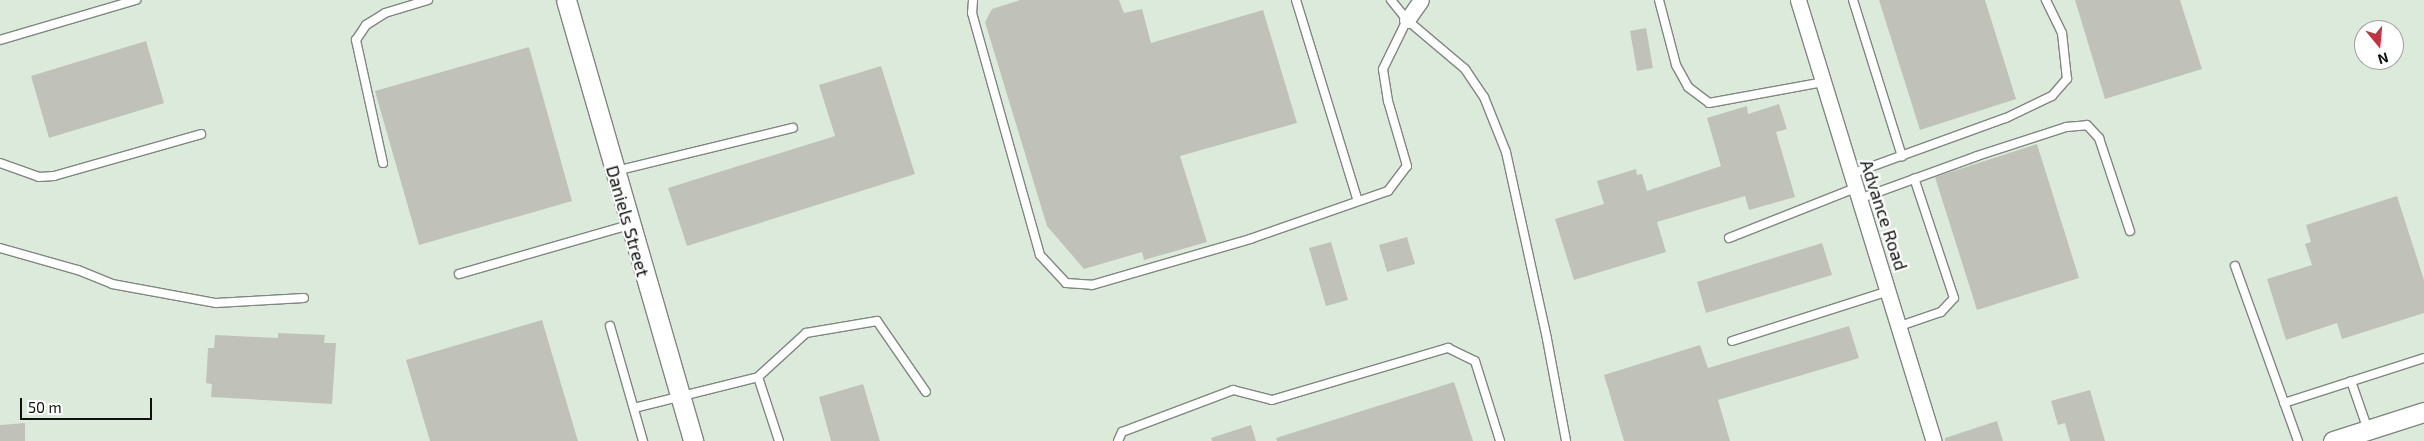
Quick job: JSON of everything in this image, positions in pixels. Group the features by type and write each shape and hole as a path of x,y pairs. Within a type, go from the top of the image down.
{"street":[{"name":"Daniels Street","path":"566,0 629,225 693,441"},
{"path":"1407,20 1421,0"},
{"name":"Advance Road","path":"1798,0 1934,441"},
{"path":"2333,441 2424,412"}],"lane":[{"path":"0,40 136,0"},
{"path":"383,163 356,40 366,25 385,13 428,0"},
{"path":"973,0 972,13 1040,255 1066,283 1092,285 1250,239 1388,191 1407,166 1388,101 1384,69 1407,20"},
{"path":"1296,0 1358,201"},
{"path":"1391,0 1407,20 1465,69 1484,96 1506,152 1547,339 1566,441"},
{"path":"1659,0 1676,65 1688,87 1709,103 1823,82"},
{"path":"1853,0 1902,156"},
{"path":"1729,238 1855,187 1902,156 2006,118 2052,96 2068,80 2062,33 2046,0"},
{"path":"1855,187 1914,178 2066,127 2087,125 2098,138 2130,232"},
{"path":"614,171 793,128"},
{"path":"0,163 39,178 54,176 201,134"},
{"path":"1900,326 1942,312 1954,298 1914,178"},
{"path":"459,274 629,225"},
{"path":"0,248 78,270 112,284 216,303 304,298"},
{"path":"2235,266 2298,441"},
{"path":"1732,341 1889,291"},
{"path":"634,408 758,377 806,333 877,321 926,392"},
{"path":"610,326 643,441"},
{"path":"1118,441 1122,432 1232,390 1272,400 1448,348 1474,361 1500,441"},
{"path":"2284,403 2424,358"},
{"path":"758,377 779,441"},
{"path":"2351,381 2368,430"}],"shaded area":[{"path":"0,0 2424,0 2424,441 0,441"}],"building":[{"path":"1020,0 1119,0 1124,13 1142,9 1151,43 1263,10 1297,123 1180,156 1207,242 1144,260 1142,252 1084,269 1047,226 985,22 992,9"},
{"path":"1879,0 1985,0 2016,99 1920,130"},
{"path":"2075,0 2180,0 2202,69 2105,99"},
{"path":"1646,28 1653,68 1637,71 1630,31"},
{"path":"146,41 164,103 49,138 31,76"},
{"path":"529,47 572,201 419,245 375,91"},
{"path":"881,66 915,174 687,246 668,188 835,136 819,85"},
{"path":"1779,104 1787,129 1776,132 1795,197 1749,210 1745,196 1657,222 1666,252 1574,280 1555,219 1604,204 1597,181 1636,169 1637,175 1642,174 1647,191 1721,166 1707,118 1747,106 1748,114"},
{"path":"2037,144 2079,278 1977,310 1935,177"},
{"path":"2397,196 2424,280 2424,313 2342,339 2337,323 2286,340 2267,279 2312,265 2305,244 2311,242 2306,225"},
{"path":"1407,237 1415,264 1387,272 1379,245"},
{"path":"1331,242 1348,300 1326,306 1309,248"},
{"path":"1822,243 1832,275 1706,313 1697,282"},
{"path":"542,320 578,441 430,441 406,360"},
{"path":"1849,326 1859,358 1718,400 1730,441 1624,441 1604,375 1700,345 1708,368"},
{"path":"278,333 325,335 324,343 336,343 332,404 211,397 212,384 206,383 208,348 214,348 215,335 278,338"},
{"path":"1454,382 1473,441 1277,441 1276,438"},
{"path":"863,384 880,441 831,441 819,397"},
{"path":"2090,390 2105,441 2070,441 2065,423 2058,425 2051,401"},
{"path":"1997,421 2003,441 1945,441 1945,438"},
{"path":"25,423 25,441 0,441 0,425"},
{"path":"1251,425 1256,441 1212,441 1211,438"}]}
